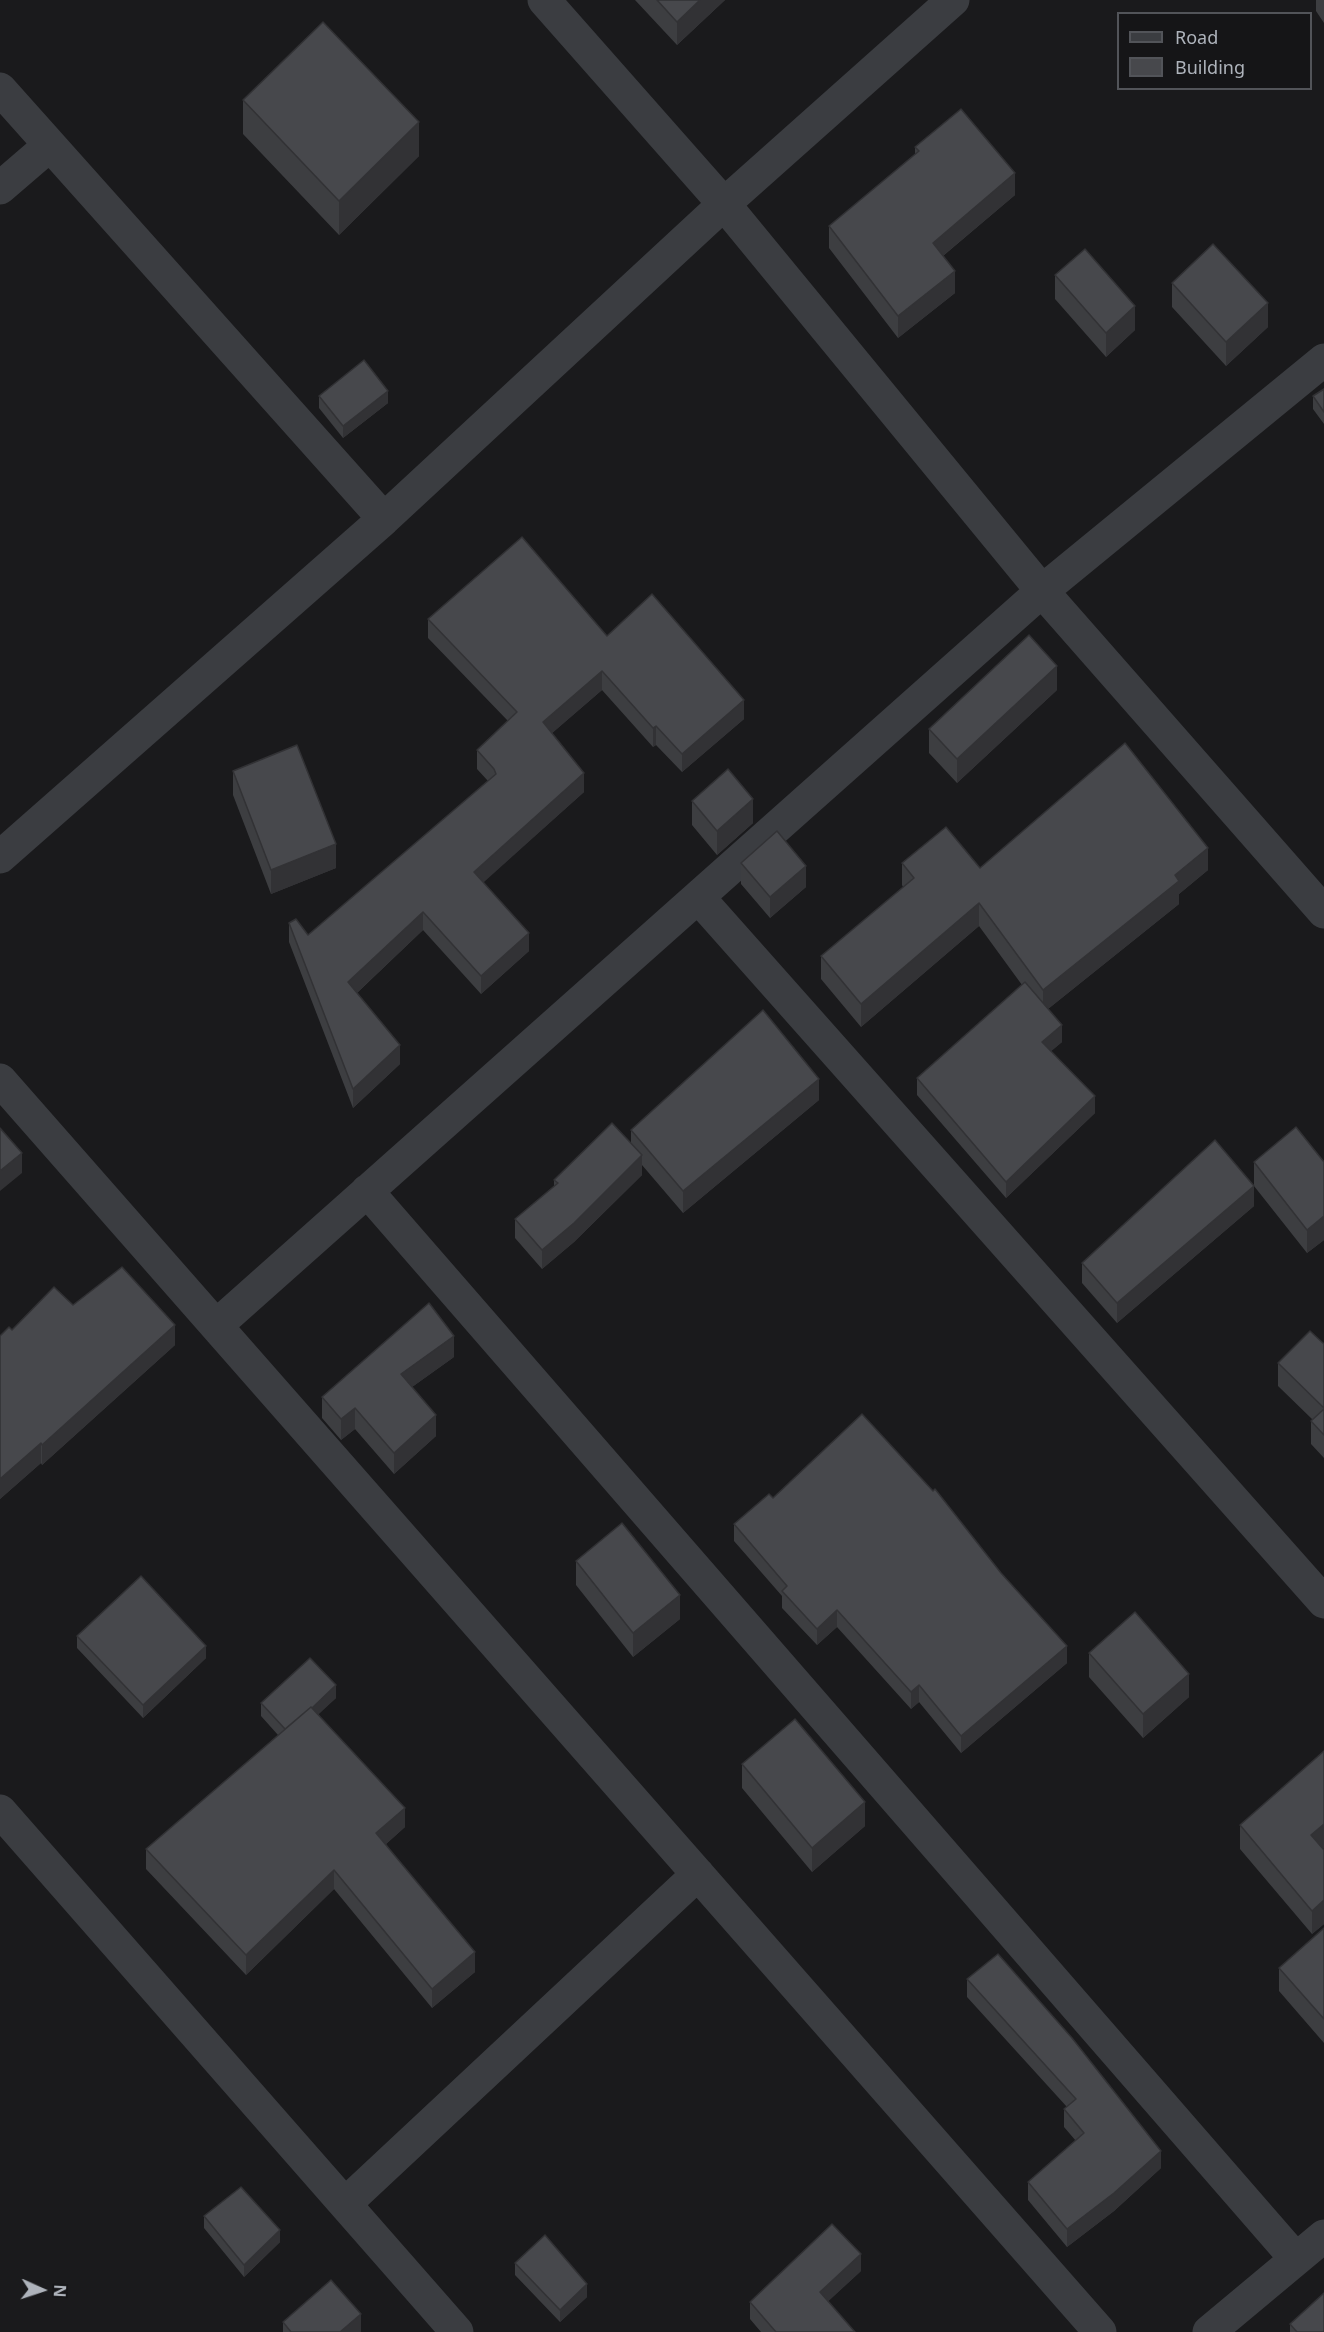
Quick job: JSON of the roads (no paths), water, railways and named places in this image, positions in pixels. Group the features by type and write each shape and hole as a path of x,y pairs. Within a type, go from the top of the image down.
{"street":[{"path":"544,0 724,204 1042,591 1323,909"},
{"path":"0,857 384,519 724,204 953,0"},
{"path":"0,89 384,519"},
{"path":"0,188 50,144"},
{"path":"217,1325 1042,591 1324,360"},
{"path":"698,897 1324,1602"},
{"path":"0,1080 1100,2332"},
{"path":"367,1191 1296,2259"},
{"path":"0,1811 457,2332"},
{"path":"345,2205 698,1874"},
{"path":"1209,2332 1324,2236"}]}
